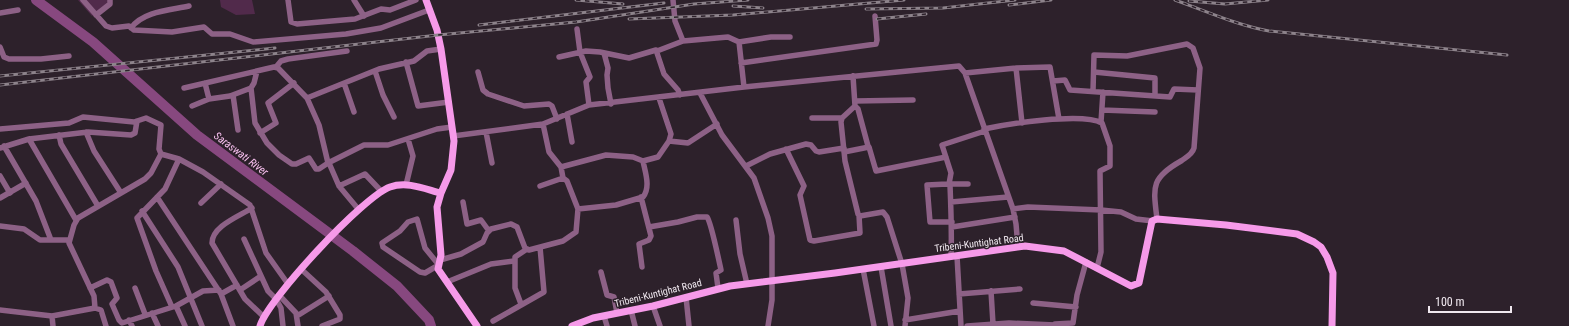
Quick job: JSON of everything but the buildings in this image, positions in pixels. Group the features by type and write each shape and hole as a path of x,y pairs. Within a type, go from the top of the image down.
{"main road":[{"path":"426,0 442,50 453,136 451,170 441,193 437,207 441,255 438,264 447,282 477,326"},
{"path":"260,326 277,297 301,269 359,210 382,192 389,188 406,185 441,193"},
{"path":"1155,220 1226,225 1297,234 1314,242 1327,257 1333,273 1332,326"},
{"name":"Tribeni-Kuntighat Road","path":"572,326 604,316 653,306 718,288 881,267 1025,246 1064,251 1131,286 1136,286 1139,283 1155,220"}],"street":[{"path":"83,0 110,28 131,28 134,30 172,32 204,27 212,34 230,34 253,42 364,31 390,25 430,10"},
{"path":"96,15 110,4 110,0"},
{"path":"288,0 291,22 297,24 337,21 364,16 381,9 390,10 401,3 416,0"},
{"path":"354,0 364,16"},
{"path":"673,0 675,20 682,41"},
{"path":"131,28 135,22 145,16 189,6"},
{"path":"0,13 18,10"},
{"path":"741,63 876,44 875,16"},
{"path":"577,29 580,52 590,77 586,82 590,106"},
{"path":"559,57 580,52 604,53 629,58 651,50 657,51 682,41 728,37 739,42 771,37 790,36"},
{"path":"739,42 744,87"},
{"path":"1013,209 1028,207 1101,210 1121,212 1136,219 1155,220 1155,190 1157,180 1162,173 1188,157 1193,151 1199,63 1193,48 1187,44 1127,56 1094,55 1093,91"},
{"path":"0,47 3,56 9,59 41,59 69,56"},
{"path":"307,98 375,71 416,60 427,51 442,50"},
{"path":"184,88 276,67 281,61 288,59 347,51"},
{"path":"657,51 664,74 677,88 680,95"},
{"path":"604,53 608,68 608,88 611,104"},
{"path":"406,62 418,106 448,102"},
{"path":"453,136 543,124 590,106 744,87 957,66 962,67 965,72 984,130 1013,209 1018,247"},
{"path":"276,67 294,83 307,98 319,125 329,163 339,186 359,210"},
{"path":"965,72 1050,67 1059,119"},
{"path":"1016,68 1022,124"},
{"path":"257,71 251,88 254,116 260,133 273,150 292,164 296,164 310,158 316,168 319,169 364,145 384,146 437,129 452,127"},
{"path":"375,71 383,95 394,117"},
{"path":"478,72 484,90 488,94 524,106 549,104 552,106 557,119"},
{"path":"1094,72 1155,78 1155,96"},
{"path":"853,76 855,104 858,109 876,171 946,157"},
{"path":"1053,81 1066,80 1070,90 1129,95 1171,97 1174,89 1198,90"},
{"path":"205,83 209,99"},
{"path":"260,133 276,123 268,103 294,83"},
{"path":"344,83 354,112"},
{"path":"192,106 209,99 233,95 251,88"},
{"path":"1097,268 1101,252 1099,231 1101,210 1100,171 1110,166 1110,148 1101,122 1103,92"},
{"path":"700,93 722,134 754,178 770,229 772,254 772,300 768,326"},
{"path":"233,95 238,130"},
{"path":"561,167 611,155 633,157 643,161 658,158 669,141 670,130 659,98"},
{"path":"786,150 804,186 800,195 810,240 814,241 861,233 859,215 844,150 842,118 855,104 913,100"},
{"path":"1102,110 1156,112"},
{"path":"567,114 572,142"},
{"path":"0,129 69,123 83,117 137,121 146,118 161,125 159,149 162,154 179,159 221,184 252,208 256,227 266,253 278,273 288,284"},
{"path":"812,118 842,118"},
{"path":"961,326 949,184 951,173 942,144 984,130 1022,124 1059,119 1101,122"},
{"path":"51,240 43,215 26,183 2,147 29,139 86,132 131,135 135,133 137,121"},
{"path":"521,304 515,288 514,261 516,256 527,249 563,241 574,235 577,230 578,209 567,181 563,178 561,167 549,152 543,124"},
{"path":"669,141 688,143 717,124"},
{"path":"86,132 94,151 121,193"},
{"path":"486,132 492,163"},
{"path":"59,135 61,144 98,206"},
{"path":"406,185 413,156 408,138"},
{"path":"29,139 76,220"},
{"path":"746,166 762,157 806,144 811,145 816,151 819,152 868,146"},
{"path":"96,308 94,296 69,240 76,220 149,175 162,154"},
{"path":"179,159 170,181 157,197 142,211 137,220 156,271 185,326"},
{"path":"578,209 616,205 641,198 646,190 643,161"},
{"path":"339,186 365,174 382,192"},
{"path":"0,176 10,193"},
{"path":"540,186 563,178"},
{"path":"0,198 26,183"},
{"path":"201,204 221,184"},
{"path":"968,184 928,185 926,187 930,222 952,225 1015,217"},
{"path":"157,197 220,292 233,326"},
{"path":"951,202 1008,197"},
{"path":"641,198 651,238 640,243 638,246 642,267"},
{"path":"463,202 467,224 482,220 489,231"},
{"path":"252,208 220,228 212,238 213,246 238,287 250,305 264,317"},
{"path":"142,211 178,267 202,326"},
{"path":"859,215 884,213 902,264 908,298 905,323 960,311"},
{"path":"648,227 670,224 697,217 707,217 710,222 721,270 716,273 718,288"},
{"path":"438,264 426,248 417,219 408,222 400,231 382,243 383,247 420,272 424,273 438,264 483,242 489,231 511,224 515,225 527,249"},
{"path":"736,220 740,254 747,284"},
{"path":"0,226 24,229 38,239 69,240"},
{"path":"244,239 268,291 277,297 297,316 298,326"},
{"path":"493,321 544,292 540,247"},
{"path":"447,282 491,264 514,261"},
{"path":"967,326 993,324 1055,325 1074,323 1086,262"},
{"path":"881,267 891,326"},
{"path":"301,269 329,296 340,318 324,326"},
{"path":"863,269 874,326"},
{"path":"601,272 607,295 614,297 617,313"},
{"path":"90,288 110,280 117,298 112,305 119,320 122,322 131,323 145,314 174,306 203,291 220,292 238,287 261,276"},
{"path":"135,288 145,314"},
{"path":"959,294 1020,289"},
{"path":"991,291 993,324"},
{"path":"297,316 329,296"},
{"path":"277,297 282,312 283,326"},
{"path":"686,297 689,326"},
{"path":"1033,303 1076,307"},
{"path":"653,306 660,326"},
{"path":"0,310 52,316 96,308 101,310 106,326"},
{"path":"631,310 635,326"},
{"path":"152,313 158,326"},
{"path":"52,316 53,326"},
{"path":"604,316 607,326"}],"shaded area":[{"path":"78,0 109,0 110,2 92,16"},
{"path":"220,0 252,0 255,14 236,15 221,7"}],"waterway":[{"name":"Saraswati River","path":"36,0 93,42 197,135 353,251 397,286 429,320 431,326"}],"railway":[{"path":"576,0 623,4"},
{"path":"0,85 438,35 576,22 694,4 748,0"},
{"path":"629,19 733,15 904,0"},
{"path":"866,9 943,8 1015,0"},
{"path":"1009,5 1051,0"},
{"path":"1175,0 1233,21 1269,31 1507,55"},
{"path":"1189,1 1225,4 1268,0"},
{"path":"479,25 664,3"},
{"path":"733,6 763,8"},
{"path":"877,19 926,14"},
{"path":"0,76 275,48"}]}
